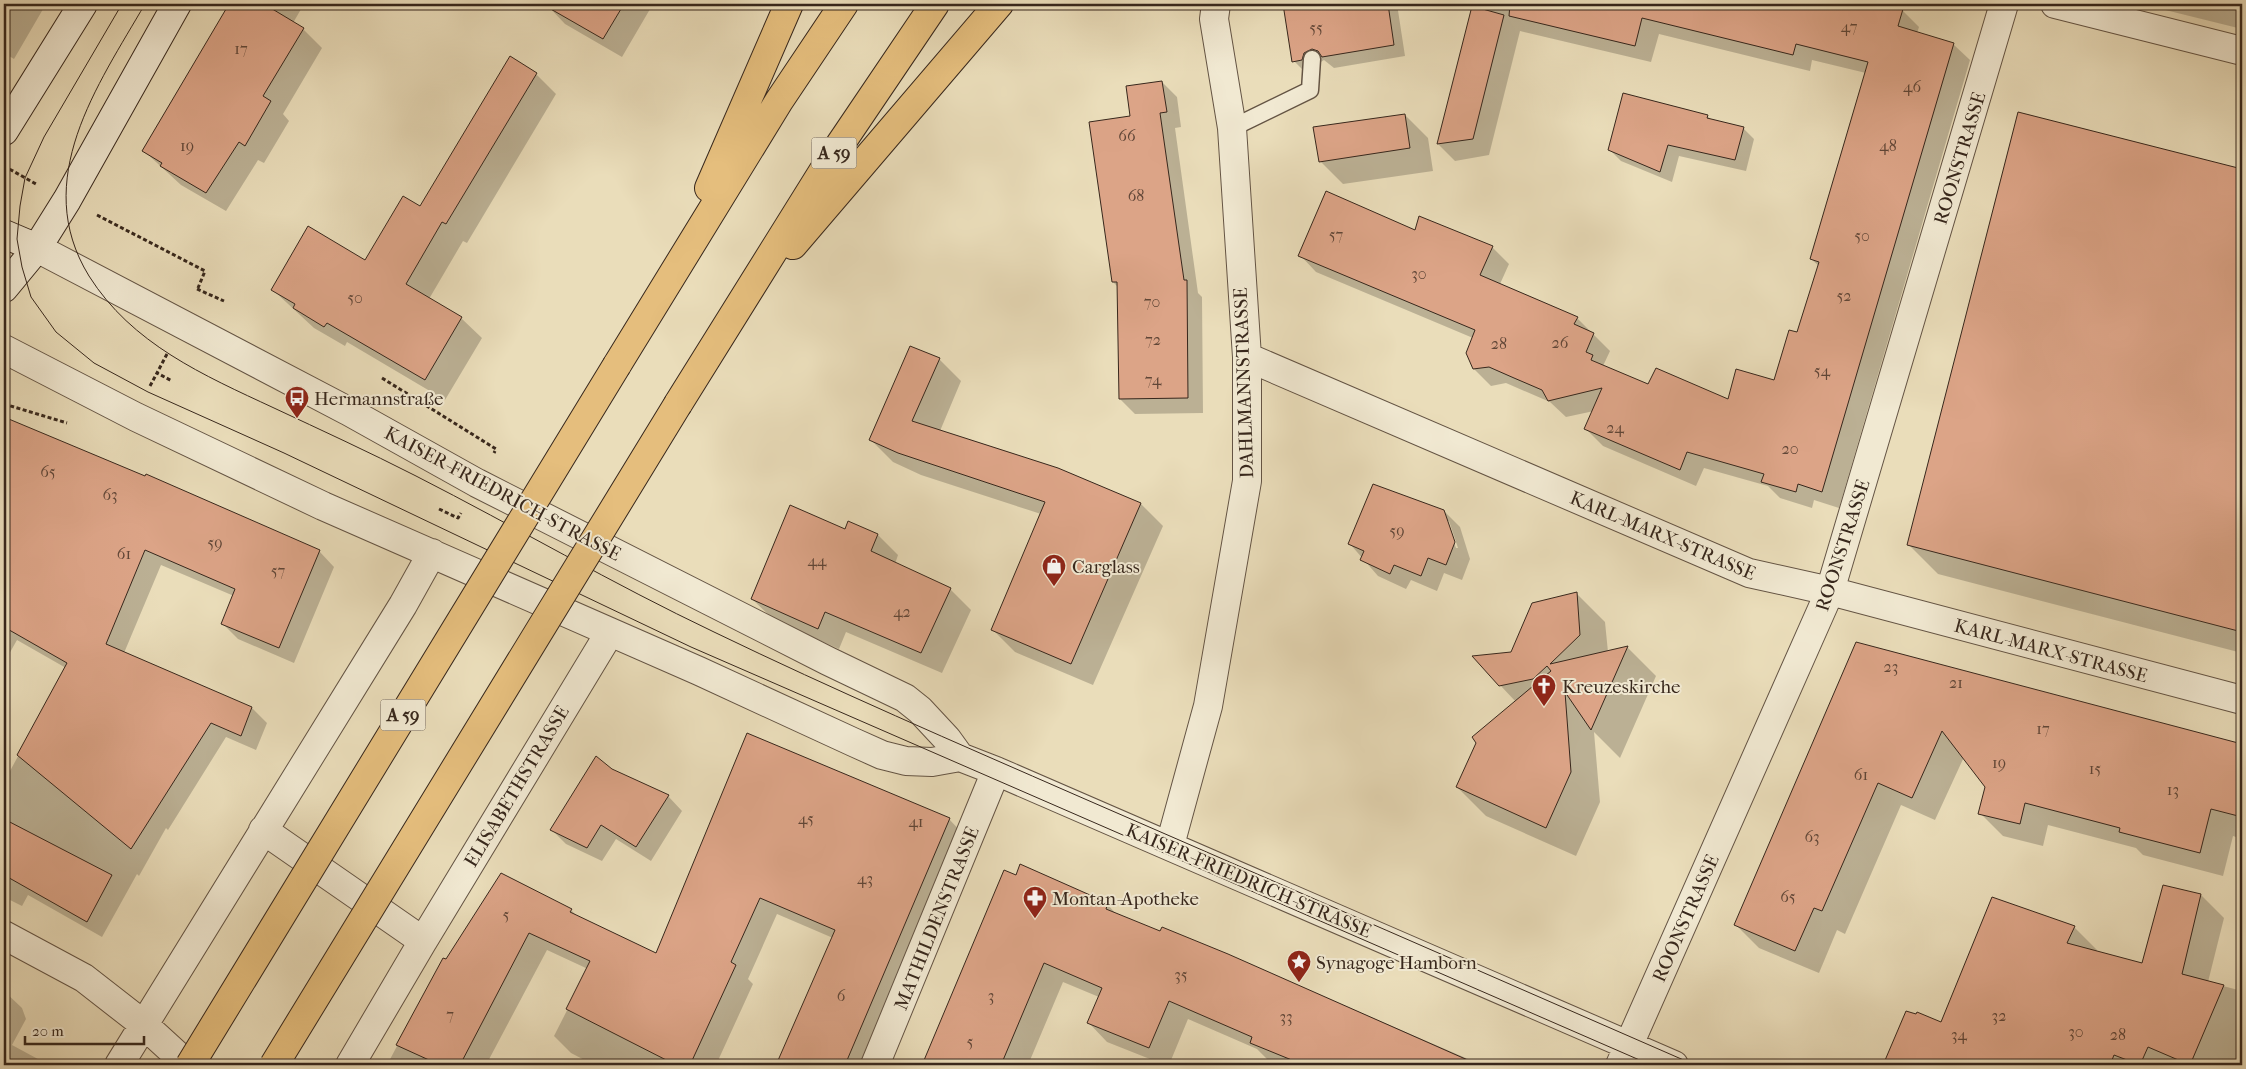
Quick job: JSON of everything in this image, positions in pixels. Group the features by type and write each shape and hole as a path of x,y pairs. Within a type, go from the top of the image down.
{"highway":[{"path":"677,266 759,70 789,4"},
{"name":"A 59","path":"189,1065 677,266 779,101 844,4"},
{"name":"A 59","path":"274,1065 836,149 935,4"},
{"path":"740,307 999,4"}],"street":[{"path":"4,131 83,4"},
{"path":"4,288 37,248 67,200 177,4"},
{"name":"DAHLMANNSTRASSE","path":"1170,845 1208,706 1247,481 1246,357 1232,128 1214,19 1216,4"},
{"name":"ROONSTRASSE","path":"1625,1055 1830,591 2004,4"},
{"path":"2055,4 2242,51"},
{"name":"KAISER-FRIEDRICH-STRASSE","path":"4,234 37,248 340,406 477,483 828,662 905,698 920,710 947,739 960,757 1170,845 1625,1055 1674,1065"},
{"path":"4,349 136,417 305,497 882,755 906,760 932,762 960,757"},
{"name":"KARL-MARX-STRASSE","path":"1246,357 1749,573 1830,591 2242,700"},
{"path":"119,1065 403,605 432,553"},
{"name":"ELISABETHSTRASSE","path":"350,1065 422,941 610,632"},
{"name":"MATHILDENSTRASSE","path":"875,1065 996,771"},
{"path":"263,830 422,941"},
{"path":"4,935 84,978 143,1024 189,1065"}],"lane":[{"path":"1232,128 1310,90 1312,59"}],"path":[{"path":"4,166 205,270 198,288"}],"building":[{"path":"229,4 264,4 304,28 263,96 271,101 245,146 239,142 206,193 160,166 162,163 142,151"},
{"path":"542,4 624,4 603,39"},
{"path":"1283,4 1388,4 1394,45 1322,57 1318,51 1312,49 1304,53 1302,60 1292,62"},
{"path":"1510,4 1880,4 1903,9 1898,26 1954,43 1822,492 1798,484 1796,492 1761,482 1764,474 1687,452 1680,470 1584,429 1602,388 1548,401 1542,390 1489,367 1473,369 1466,353 1475,330 1298,256 1326,191 1415,230 1419,216 1493,246 1480,275 1578,317 1574,324 1594,333 1586,352 1593,355 1591,360 1648,384 1656,368 1728,399 1736,369 1774,380 1789,330 1797,332 1819,262 1810,259 1868,62 1796,44 1793,55 1642,18 1635,46 1509,16"},
{"path":"1472,6 1504,15 1473,139 1437,144"},
{"path":"510,56 537,73 446,224 442,222 406,284 462,317 425,380 327,323 324,327 293,308 295,304 271,290 308,226 365,260 403,196 420,206"},
{"path":"1162,81 1167,112 1160,113 1184,280 1187,280 1188,398 1119,399 1117,282 1112,282 1089,122 1130,116 1126,86"},
{"path":"1623,93 1708,115 1707,118 1744,127 1735,160 1668,145 1660,172 1608,150"},
{"path":"2018,112 2242,169 2242,632 1907,545"},
{"path":"1405,114 1410,148 1319,162 1313,127"},
{"path":"910,346 940,358 912,421 1058,468 1141,503 1071,664 991,630 1045,502 898,453 869,440"},
{"path":"4,417 145,476 146,474 320,550 279,648 221,624 235,589 145,550 106,644 252,707 241,736 211,723 131,849 17,755 67,663 4,627"},
{"path":"1373,484 1444,510 1455,542 1446,565 1428,558 1421,576 1394,565 1390,574 1360,560 1364,551 1348,544"},
{"path":"790,505 845,529 848,521 878,534 871,551 951,588 921,653 825,612 818,629 751,599"},
{"name":"Kreuzeskirche","path":"1577,592 1580,635 1550,664 1628,646 1591,730 1565,692 1571,772 1546,828 1456,787 1476,743 1472,737 1551,671 1547,666 1533,679 1499,686 1472,656 1511,652 1532,603"},
{"path":"1856,642 2242,744 2242,817 2211,809 2200,853 2119,832 2120,828 2025,803 2020,824 1978,814 1985,787 1942,731 1912,798 1878,783 1822,911 1814,908 1795,951 1734,925"},
{"path":"747,733 950,818 845,1065 776,1065 835,930 760,898 731,962 736,965 690,1065 676,1065 566,1009 590,961 529,933 460,1065 440,1065 396,1045 443,958 446,959 501,873 572,909 570,912 656,953"},
{"path":"596,756 612,769 669,795 636,847 601,825 587,848 550,830"},
{"path":"4,819 112,875 87,922 4,875"},
{"path":"1020,864 1108,903 1106,909 1160,931 1162,927 1228,954 1479,1065 1304,1065 1250,1043 1252,1037 1169,1001 1149,1048 1087,1023 1102,988 1044,963 1001,1065 922,1065 1004,870 1016,875"},
{"path":"2163,885 2201,894 2182,974 2224,985 2190,1065 2148,1047 2140,1065 2114,1055 2110,1065 1883,1065 1906,1011 1916,1014 1917,1012 1941,1022 1992,897 2075,926 2067,943 2142,963"}],"tram line":[{"path":"122,4 44,137 25,178 17,239 22,267 31,297 56,332 94,363 148,392 284,453 691,647 1651,1065"},
{"path":"145,4 108,67 91,100 77,134 68,169 66,204 73,240 89,276 106,300 126,321 171,355 221,383 416,476 639,595 759,654 941,736 1695,1065"}],"place":[{"name":"Hermannstraße","path":"297,419"},
{"name":"Carglass","path":"1054,587"},
{"name":"Kreuzeskirche","path":"1544,707"},
{"name":"Montan-Apotheke","path":"1035,919"},
{"name":"Synagoge Hamborn","path":"1299,983"}]}
